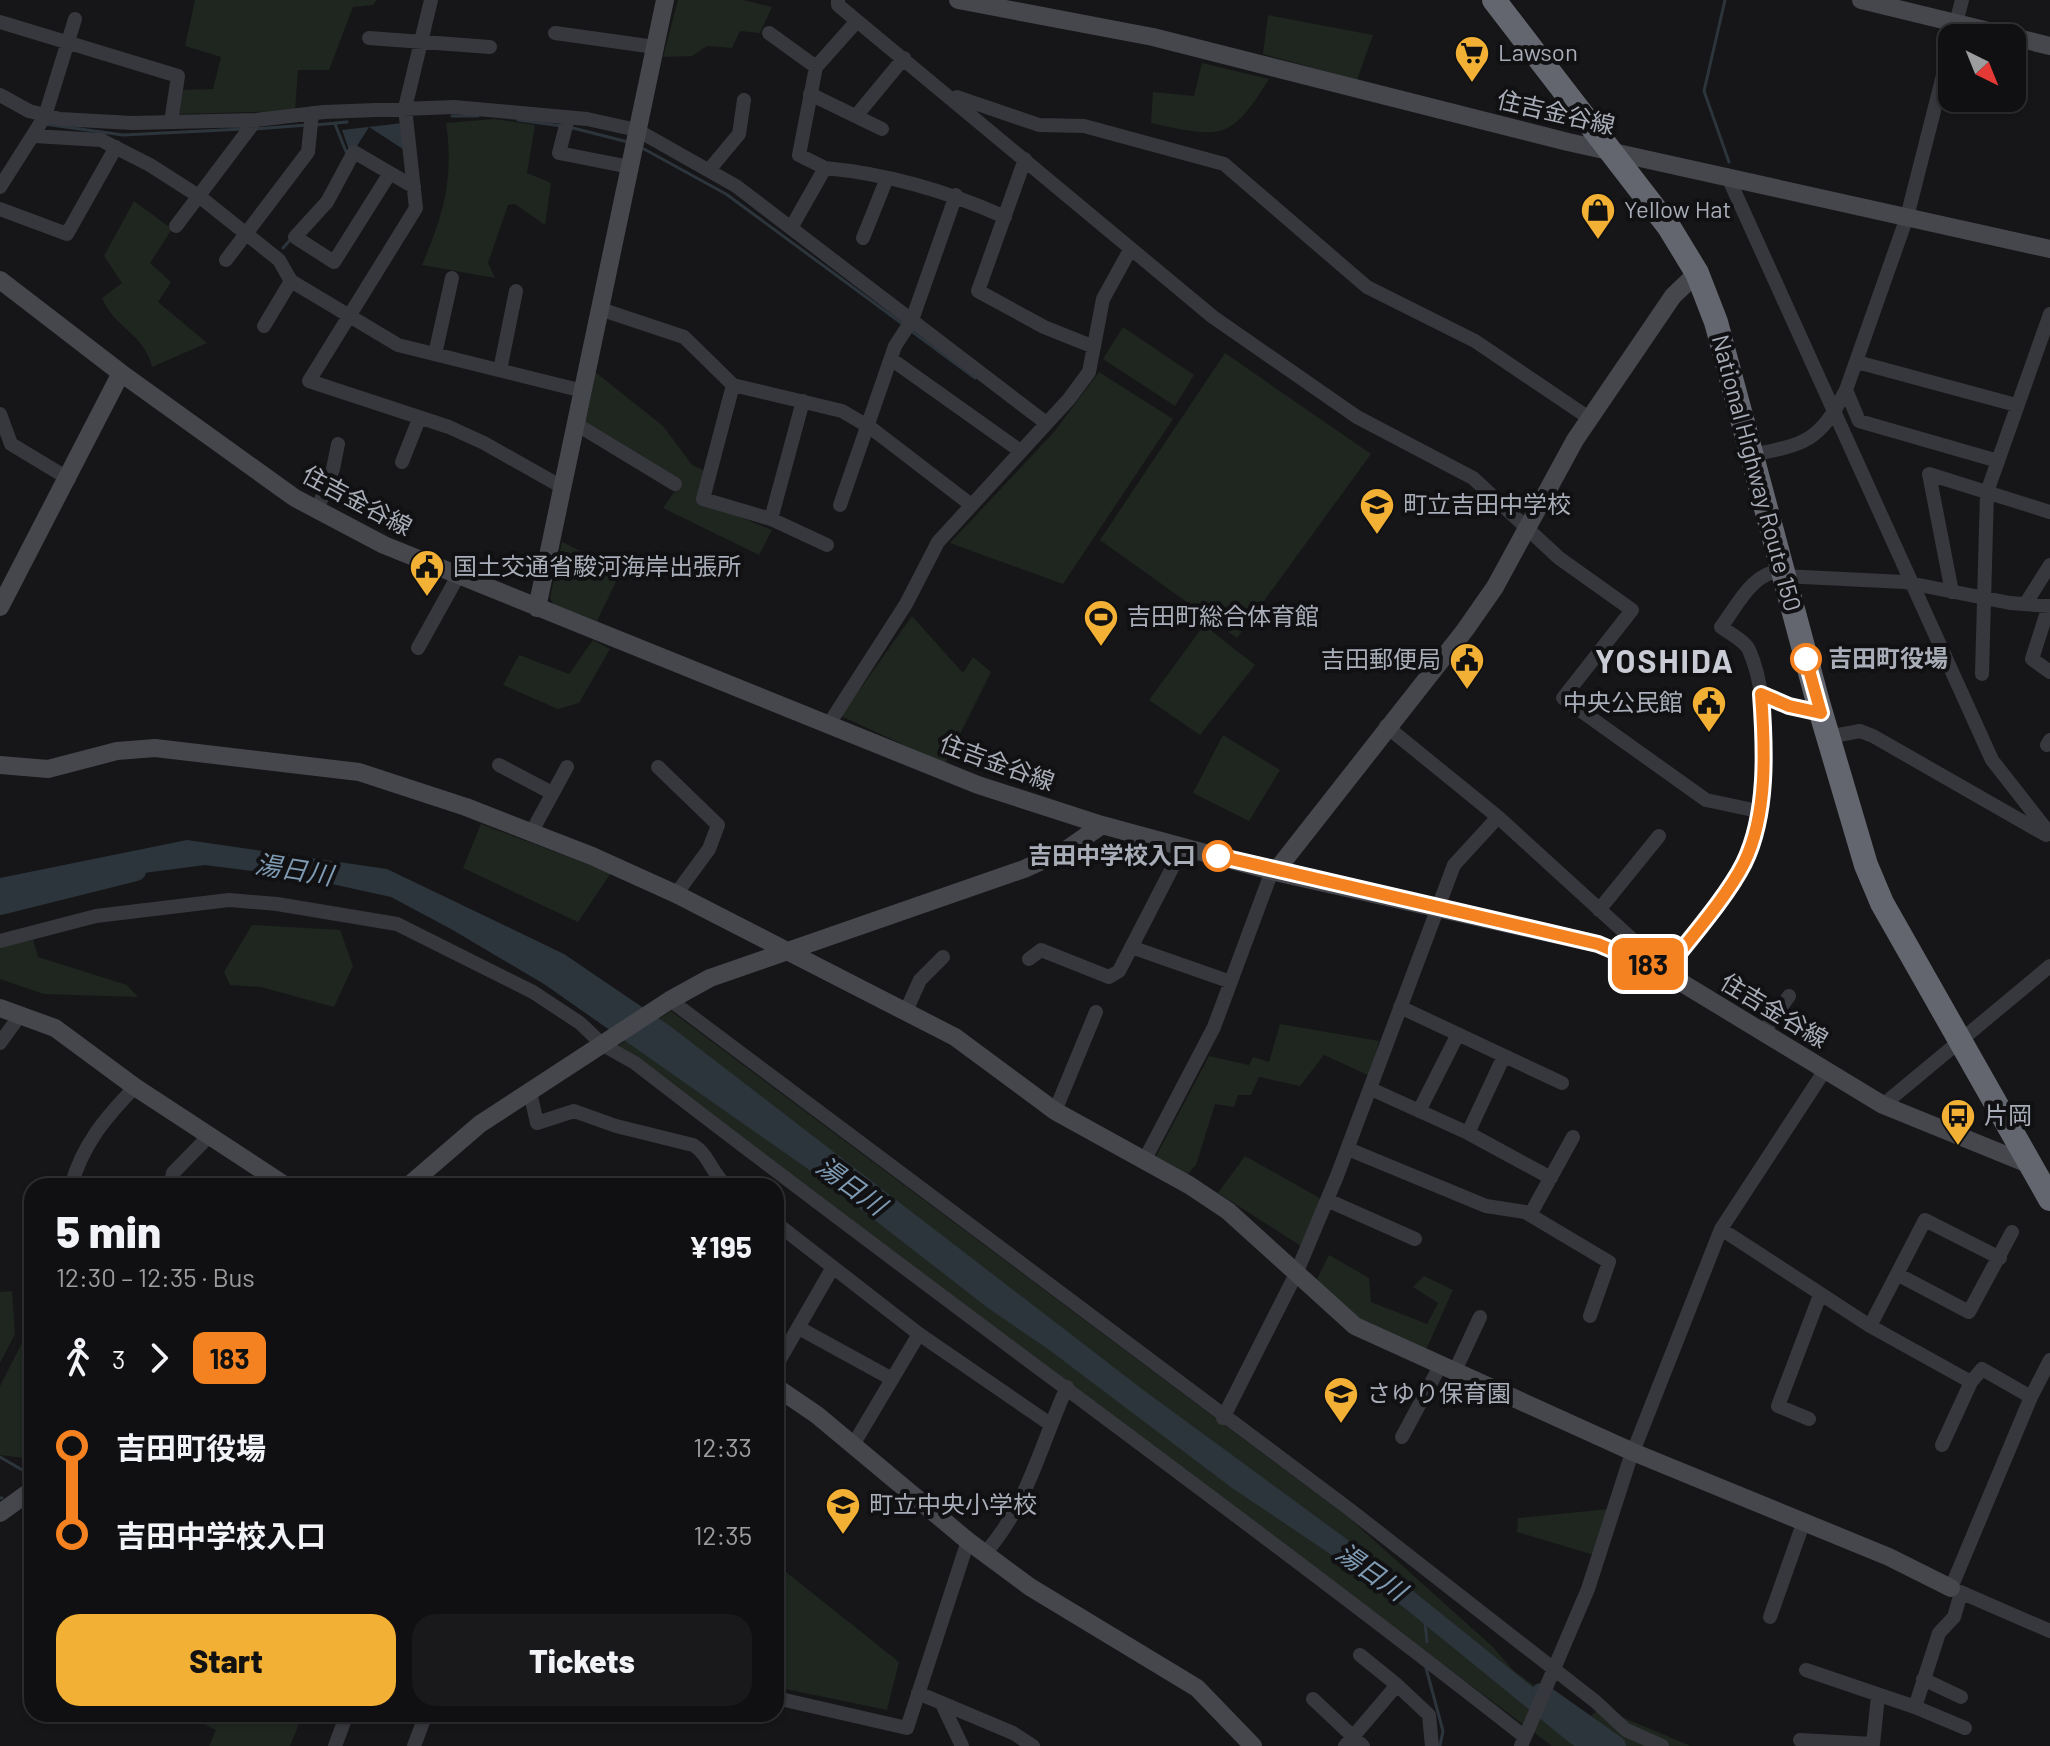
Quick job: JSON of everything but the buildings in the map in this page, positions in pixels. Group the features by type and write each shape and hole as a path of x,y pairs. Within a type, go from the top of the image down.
{"highway":[{"name":"National Highway Route 150","path":"1494,0 1669,227 1697,273 1716,322 1782,574 1866,865 1882,903 2050,1199"}],"street":[{"path":"431,0 405,108 416,208 348,313 309,381 484,443 562,487"},
{"path":"537,608 665,0"},
{"path":"838,0 838,5 950,95 1213,317 1357,417 1473,478 1526,530 1632,610 1563,698 1706,800 1758,811"},
{"name":"住吉金谷線","path":"958,0 1153,37 1608,150 2050,249"},
{"path":"1861,0 1938,27"},
{"path":"1956,24 1962,0"},
{"path":"0,187 40,126 75,19"},
{"path":"857,21 816,67 799,155 825,168 887,178 956,195 1005,217"},
{"path":"0,22 178,76 171,122"},
{"path":"555,33 655,47"},
{"path":"769,33 816,67"},
{"path":"369,38 490,47"},
{"path":"2026,43 2050,46"},
{"path":"856,116 904,58"},
{"path":"810,94 882,129"},
{"path":"0,95 40,126 101,140 200,197 279,260 291,281 398,345 583,391"},
{"path":"950,95 1039,125 1084,126 1224,164 1367,287 1475,341 1589,418"},
{"path":"1751,455 1799,446 1811,439 1835,410 1846,390 1907,217 1938,96"},
{"path":"709,170 739,134 744,100"},
{"path":"40,126 312,121 405,108 522,110 567,122 637,130 709,170 791,228 909,325 1046,423"},
{"path":"176,226 256,121"},
{"path":"226,260 308,152 312,121"},
{"path":"567,122 559,153 630,167"},
{"path":"0,209 67,234 116,147"},
{"path":"390,173 334,262 295,237 327,202 354,152 390,173 414,187"},
{"path":"1025,159 978,291 1044,327 1094,347"},
{"path":"791,228 825,168"},
{"path":"1727,175 1992,760 2050,836"},
{"path":"863,238 887,178"},
{"path":"840,505 891,359 909,325 956,195"},
{"path":"829,724 906,604 938,542 1089,372 1103,299 1130,250"},
{"path":"1144,1161 1214,1027 1273,872 1465,630 1495,587 1589,418 1673,296 1697,273"},
{"path":"435,354 452,278"},
{"name":"住吉金谷線","path":"0,280 121,373 295,498 384,545 978,785 1102,825 1273,872 1598,944 1636,958 1883,1105 2033,1166"},
{"path":"264,326 291,281"},
{"path":"500,370 516,291"},
{"path":"600,309 684,337 733,385 842,411 868,426 970,504"},
{"path":"1982,674 1987,492 2050,314"},
{"path":"891,359 1019,450"},
{"path":"1857,362 2016,405"},
{"path":"0,607 69,479 121,373"},
{"path":"733,385 703,499 771,519 827,545"},
{"path":"1846,390 1859,421 1998,461"},
{"path":"771,519 803,401"},
{"path":"0,414 11,444 69,479"},
{"path":"402,462 419,419"},
{"path":"576,424 675,484"},
{"path":"317,510 333,469 338,444"},
{"path":"1952,592 1929,474 2050,512"},
{"path":"2026,603 2050,565"},
{"path":"1664,972 1743,866 1756,833 1764,733 1761,694 1748,648 1721,627 1758,579 1769,571 1915,585 1952,592 1958,590 1984,598 2050,606 2032,659 2050,672"},
{"path":"418,648 458,576"},
{"path":"1761,694 1789,706 1821,713"},
{"path":"1386,726 1498,817 1634,941 1636,958"},
{"path":"1828,737 1860,731 1873,736 2050,836"},
{"path":"0,765 48,769 117,751 155,748 359,772 531,833 676,894 955,1037 1055,1111 1228,1211 1355,1326 1633,1452 1889,1557 2050,1631"},
{"path":"499,765 552,793"},
{"path":"531,833 567,767"},
{"path":"658,767 718,825 709,849 676,894"},
{"path":"1223,1418 1296,1274 1327,1200 1371,1089 1435,908 1454,865 1498,817"},
{"path":"417,1178 480,1124 666,1002 710,978 1024,869 1066,850 1102,825"},
{"path":"1599,910 1659,836"},
{"path":"1029,959 1041,950 1109,977 1119,971 1183,847"},
{"path":"0,941 96,916 229,900 277,904 382,922 429,937 533,992 580,1023 603,1045 635,1063 863,1239 1067,1387 1524,1739 1588,1589 1633,1452 1721,1229 1825,1070"},
{"path":"1131,947 1231,982"},
{"path":"906,1011 920,980 943,957"},
{"path":"1883,1105 2050,966"},
{"path":"1763,1033 1789,996"},
{"path":"666,1002 1349,1509 1626,1730 1662,1746"},
{"path":"1400,1007 1562,1083"},
{"path":"0,1008 55,1028 135,1087 274,1178"},
{"path":"1055,1111 1096,1012"},
{"path":"0,1043 21,1014"},
{"path":"1419,1111 1458,1034"},
{"path":"1468,1133 1504,1056"},
{"path":"73,1178 79,1159 97,1127 135,1087"},
{"path":"1371,1089 1468,1133 1551,1178"},
{"path":"530,1092 537,1123 574,1111 616,1126 693,1145 702,1150 717,1178"},
{"path":"172,1178 173,1173 209,1136"},
{"path":"1530,1215 1573,1137"},
{"path":"1348,1149 1486,1206 1530,1215 1609,1262 1590,1316"},
{"path":"1327,1200 1415,1239"},
{"path":"1870,1326 1925,1220 2000,1258"},
{"path":"784,1229 919,1334 1050,1424"},
{"path":"1721,1229 1870,1326 1971,1382"},
{"path":"1897,1274 1969,1312 2012,1232"},
{"path":"784,1353 833,1267"},
{"path":"1809,1419 1778,1406 1820,1295"},
{"path":"1402,1437 1480,1317"},
{"path":"799,1328 892,1379"},
{"path":"853,1445 919,1334"},
{"path":"1915,1707 1939,1633 1954,1617 1956,1590 2031,1397 2050,1360"},
{"path":"1942,1445 1971,1382 1982,1369 2031,1397"},
{"path":"985,1553 999,1538 1019,1500 1067,1387"},
{"path":"784,1392 817,1415 968,1541 1030,1587 1197,1688 1253,1746"},
{"path":"0,1513 24,1496"},
{"path":"1770,1617 1804,1521"},
{"path":"784,1700 907,1728 968,1541"},
{"path":"1360,1655 1429,1715 1432,1746"},
{"path":"1806,1670 1915,1707 1965,1728"},
{"path":"1923,1679 1961,1697"},
{"path":"1313,1699 1354,1743 1397,1685"},
{"path":"918,1693 1013,1733 1033,1746"},
{"path":"1800,1740 1873,1744 1878,1696"},
{"path":"943,1706 962,1746"},
{"path":"335,1746 344,1722"},
{"path":"414,1746 422,1722"}],"shaded area":[{"path":"195,0 377,0 373,5 353,7 329,70 298,70 295,111 179,114 181,90 213,89 221,57 185,46"},
{"path":"678,0 743,0 772,7 760,33 740,31 732,48 707,46 692,56 663,57"},
{"path":"1268,15 1373,35 1357,80 1263,54"},
{"path":"1202,63 1269,79 1244,115 1222,130 1193,131 1151,123 1153,92 1194,96"},
{"path":"494,119 535,125 527,173 551,183 545,225 515,204 508,205 488,263 495,278 422,265 436,229 448,179 446,123"},
{"path":"134,201 172,229 150,263 171,282 158,302 207,343 152,367 143,347 114,317 102,298 122,283 104,256"},
{"path":"1123,327 1194,375 1175,406 1103,359"},
{"path":"1225,353 1371,454 1237,638 1100,540"},
{"path":"594,371 663,426 692,465 705,471 700,501 772,530 759,555 663,508 677,488 581,421"},
{"path":"1099,372 1173,419 1063,584 950,543 1054,432"},
{"path":"562,542 621,571 597,621 554,605 550,598"},
{"path":"912,616 963,673 973,657 991,672 945,764 841,716"},
{"path":"1204,625 1255,665 1200,735 1149,700"},
{"path":"593,640 610,649 579,703 558,709 503,685 519,655 569,674"},
{"path":"1223,735 1280,770 1249,821 1193,793"},
{"path":"481,824 611,873 578,922 463,868"},
{"path":"252,925 340,930 353,966 334,1007 261,987 230,985 224,972"},
{"path":"33,939 38,957 127,985 138,997 44,994 0,979 0,946"},
{"path":"671,1011 1348,1517 1493,1647 1512,1669 1583,1723 1600,1708 1691,1746 1552,1746 618,1046"},
{"path":"1280,1024 1379,1041 1370,1076 1324,1055 1300,1086 1259,1077 1251,1095 1238,1095 1234,1107 1215,1104 1196,1165 1187,1175 1153,1162 1209,1056 1249,1065 1253,1057 1269,1062"},
{"path":"1245,1156 1323,1200 1301,1246 1218,1193"},
{"path":"1329,1255 1369,1278 1371,1302 1427,1324 1438,1303 1413,1287 1424,1276 1453,1290 1425,1352 1378,1334 1314,1285"},
{"path":"12,1291 15,1334 0,1363 0,1292"},
{"path":"24,1339 24,1458 0,1455 0,1386"},
{"path":"1609,1509 1594,1555 1517,1532 1518,1518"},
{"path":"784,1570 899,1662 887,1710 784,1689"},
{"path":"200,1722 300,1722 290,1746 209,1746 216,1730"}],"water":[{"path":"403,123 406,151 369,127 355,149 349,150 342,130"},
{"path":"187,840 387,869 564,954 670,1026 1142,1389 1367,1554 1606,1746 1575,1746 1570,1743 1375,1584 1232,1488 1048,1349 988,1308 818,1176 544,984 391,897 300,877 205,865 90,880 0,907 0,878"}],"waterway":[{"path":"1725,0 1704,91 1729,162"},
{"path":"452,116 478,116"},
{"path":"518,120 562,126"},
{"path":"315,125 347,122"},
{"path":"44,124 123,135 244,129"},
{"path":"335,124 347,154"},
{"path":"255,129 307,125"},
{"path":"569,127 628,142"},
{"path":"644,149 726,194 904,325"},
{"path":"283,248 291,239"},
{"path":"910,330 975,378"},
{"name":"湯日川","path":"0,905 136,871"},
{"path":"0,1457 24,1471"},
{"path":"1425,1622 1427,1642"},
{"path":"1426,1668 1443,1731 1440,1746"},
{"name":"湯日川","path":"1541,1693 1616,1746"}],"bus line":[{"name":"183","path":"1218,856 1275,872 1598,944 1664,972 1743,866 1756,833 1764,733 1761,694 1789,706 1821,713 1806,659"}],"place":[{"name":"Lawson","path":"1472,84"},
{"name":"Yellow Hat","path":"1598,241"},
{"name":"町立吉田中学校","path":"1377,536"},
{"name":"国土交通省駿河海岸出張所","path":"427,598"},
{"name":"吉田町総合体育館","path":"1101,648"},
{"name":"吉田町役場","path":"1806,659"},
{"name":"吉田郵便局","path":"1467,691"},
{"name":"中央公民館","path":"1709,734"},
{"name":"吉田中学校入口","path":"1218,856"},
{"name":"片岡","path":"1958,1147"},
{"name":"さゆり保育園","path":"1341,1425"},
{"name":"町立中央小学校","path":"843,1536"}],"district":[{"name":"YOSHIDA","path":"1665,662"}]}
